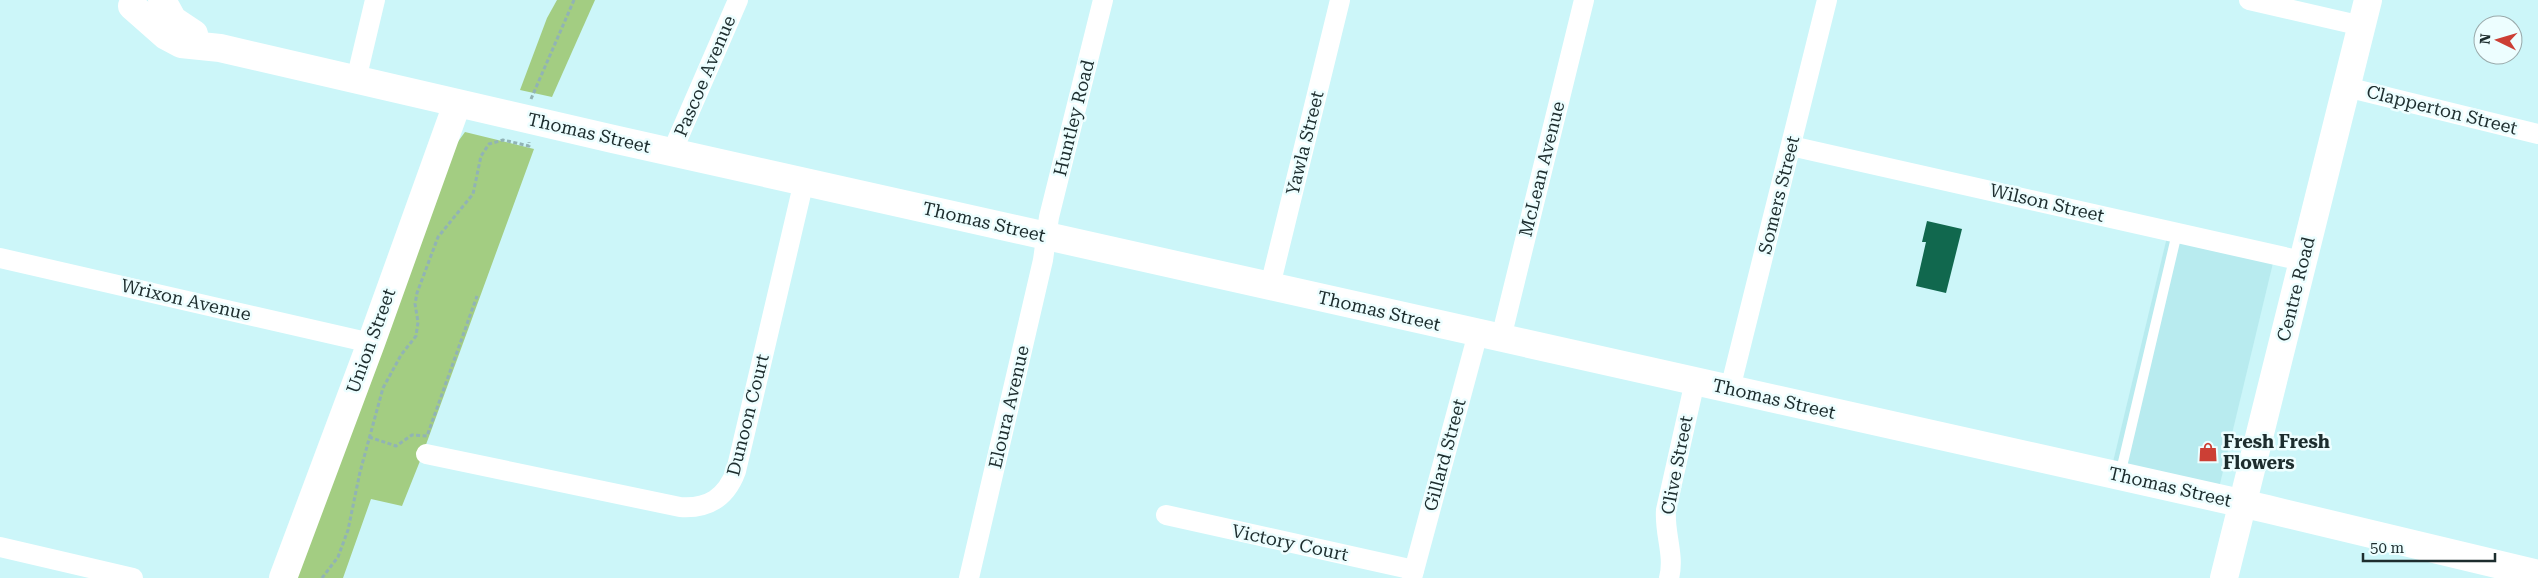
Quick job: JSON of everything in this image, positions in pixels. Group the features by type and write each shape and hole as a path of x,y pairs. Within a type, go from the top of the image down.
{"street":[{"name":"Thomas Street","path":"162,0 173,20 220,48"},
{"path":"356,80 375,0"},
{"name":"Pascoe Avenue","path":"672,152 738,0"},
{"name":"Huntley Road","path":"1047,236 1049,217 1103,0"},
{"name":"Yawla Street","path":"1270,286 1340,0"},
{"name":"McLean Avenue","path":"1489,335 1584,0"},
{"name":"Somers Street","path":"1730,389 1828,0"},
{"path":"2249,0 2365,13"},
{"name":"Thomas Street","path":"131,2 166,36 181,44 220,48 457,104 2243,503 2538,574"},
{"name":"Centre Road","path":"2224,578 2365,13"},
{"name":"Clapperton Street","path":"2346,87 2538,134"},
{"name":"Union Street","path":"283,578 371,343 457,104"},
{"name":"Wilson Street","path":"1791,146 2302,261"},
{"name":"Dunoon Court","path":"426,454 680,507 694,508 712,503 728,489 736,471 804,181"},
{"name":"Eloura Avenue","path":"969,578 1047,236"},
{"name":"Wrixon Avenue","path":"0,258 371,343"},
{"name":"Gillard Street","path":"1413,574 1489,335"},
{"name":"Clive Street","path":"1669,578 1671,553 1665,520 1666,510 1695,381"},
{"name":"Victory Court","path":"1166,515 1413,574"},
{"path":"0,547 133,578"}],"lane":[{"path":"2120,476 2177,233"}],"path":[{"path":"530,101 574,0"},
{"path":"322,578 338,556 348,530 369,437 383,388 392,369 418,330 415,304 421,280 438,237 473,194 481,156 488,144 496,140 503,140 529,146 529,140"},
{"path":"369,437 396,446 412,435 427,436 477,296"}],"shaded area":[{"path":"2167,237 2273,263 2219,488 2113,462"}],"green space":[{"path":"557,0 595,0 552,97 520,90 547,18"},
{"path":"465,132 534,149 420,461 402,506 371,499 343,578 296,578 457,143"}],"building":[{"path":"1927,221 1962,229 1946,293 1916,286 1926,242 1922,242"}],"place":[{"name":"Fresh Fresh Flowers","path":"2208,452"}]}
